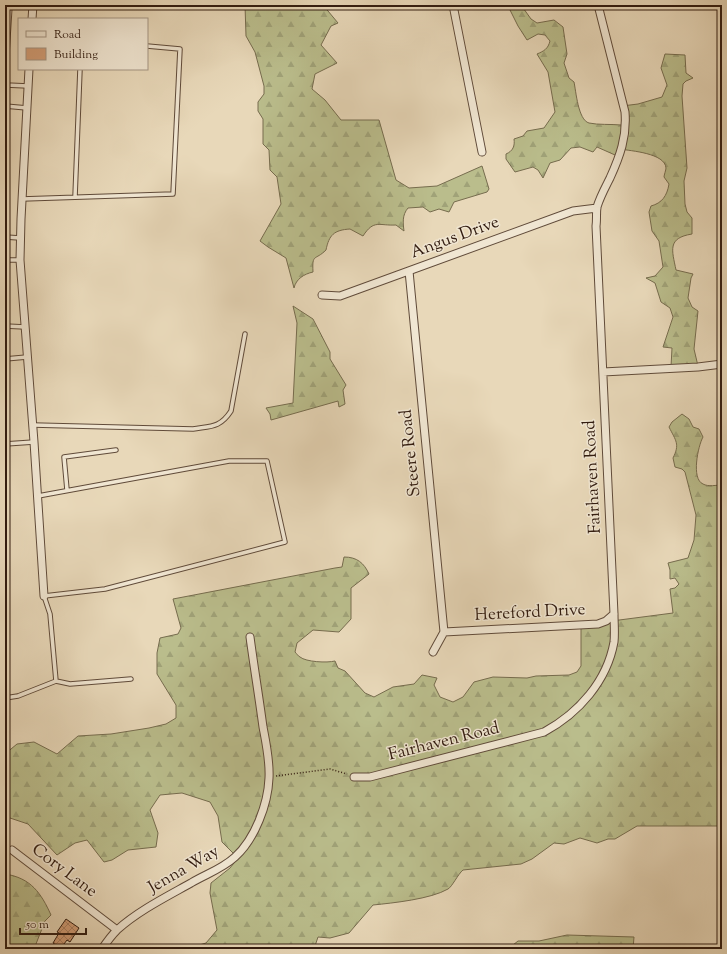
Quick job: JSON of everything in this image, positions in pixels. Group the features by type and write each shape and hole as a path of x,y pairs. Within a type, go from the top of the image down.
{"street":[{"path":"32,18 33,5"},
{"path":"453,5 482,152"},
{"name":"Fairhaven Road","path":"354,777 370,777 544,732 570,715 582,704 602,677 608,663 614,640 614,614 596,226 597,208 620,154 626,126 625,112 598,5"},
{"path":"29,70 20,260 33,425 44,596"},
{"name":"Angus Drive","path":"322,295 340,296 573,211 597,208"},
{"name":"Steere Road","path":"409,270 444,632"},
{"path":"603,372 698,367 722,364"},
{"name":"Hereford Drive","path":"444,632 598,624 606,621 614,614"},
{"path":"433,652 444,632"},
{"name":"Jenna Way","path":"102,949 117,930 135,916 162,899 222,867 236,856 248,841 260,821 267,794 269,777 267,753 250,637"},
{"name":"Cory Lane","path":"12,850 117,930"}],"lane":[{"path":"10,5 5,85 28,86"},
{"path":"22,199 173,194 180,49 148,46"},
{"path":"75,197 80,70"},
{"path":"5,106 27,108"},
{"path":"5,237 20,238"},
{"path":"5,260 20,260"},
{"path":"5,326 25,327"},
{"path":"33,425 193,429 216,425 225,420 231,411 245,334"},
{"path":"5,359 27,357"},
{"path":"5,444 34,442"},
{"path":"67,490 64,457 116,450"},
{"path":"38,496 229,461 267,461 285,542 106,589 44,596 50,614 56,681"},
{"path":"5,465 7,508"},
{"path":"5,698 18,696 56,681 70,684 131,679"}],"path":[{"path":"269,777 330,769 354,777"}],"green space":[{"path":"245,5 323,5 338,23 331,26 321,45 337,63 315,74 312,89 325,100 341,120 379,120 396,180 409,188 437,186 482,166 489,189 487,192 454,202 449,212 439,209 430,212 423,207 408,208 404,216 404,231 396,225 377,224 370,227 363,236 350,229 336,232 331,237 326,250 315,258 313,262 313,272 301,277 294,288 286,258 260,241 281,204 277,177 270,170 269,150 263,144 263,119 258,111 258,102 264,94 264,86 255,52 246,36"},
{"path":"521,5 531,19 537,23 554,20 563,27 567,54 564,63 569,78 574,82 582,117 589,123 621,125 623,123 622,106 638,104 662,97 667,85 661,68 665,54 685,55 686,73 693,78 683,84 682,96 687,168 684,181 685,204 687,212 692,218 692,234 678,238 673,246 673,256 676,270 693,274 688,298 692,307 698,311 694,349 698,366 671,367 672,348 663,347 673,317 670,308 661,302 655,283 646,278 655,276 663,267 659,241 652,231 649,212 651,206 661,201 668,188 669,184 664,177 666,168 664,163 654,156 620,149 615,155 597,147 593,152 580,147 571,148 560,160 550,163 543,178 538,170 533,167 515,172 506,159 506,154 513,148 514,139 523,136 527,131 544,128 555,112 548,72 537,54 542,52 548,46 550,41 545,35 538,34 527,40 510,10"},
{"path":"293,306 313,319 330,352 330,359 346,385 343,390 345,404 339,407 338,401 271,420 270,414 266,408 293,403 297,323"},
{"path":"682,414 689,419 693,427 699,429 703,437 699,447 696,469 699,481 703,484 712,486 722,485 722,825 637,826 615,839 608,839 597,843 580,838 564,844 554,843 532,859 521,864 463,870 450,888 441,892 412,900 373,905 349,933 330,938 318,937 314,949 186,949 206,943 217,930 210,893 211,883 230,868 238,858 222,842 218,816 210,802 182,793 160,795 150,810 158,833 156,847 128,850 112,860 104,862 87,840 75,843 57,855 28,824 7,817 8,777 5,765 5,754 17,744 34,742 57,754 78,736 111,734 149,728 166,724 176,718 176,705 157,674 157,653 160,638 178,634 181,628 173,599 342,567 344,557 349,557 360,561 369,574 351,588 351,619 339,632 313,630 297,643 295,652 299,657 307,660 322,662 335,661 338,668 345,671 365,693 374,697 393,687 414,684 422,675 437,678 434,685 440,697 453,702 463,697 474,682 493,677 527,678 536,676 569,675 577,672 581,666 581,625 673,613 670,589 675,588 679,584 675,578 670,579 668,563 688,558 694,540 696,515 685,472 682,469 675,467 673,458 677,446 669,427 672,422"},
{"path":"5,874 22,879 34,888 39,893 51,915 45,921 34,949 5,949"},
{"path":"567,935 634,937 633,949 508,949 518,941 539,941"}],"building":[{"path":"66,919 79,928 70,942 67,940 61,948 53,943 59,933 57,932"}]}
